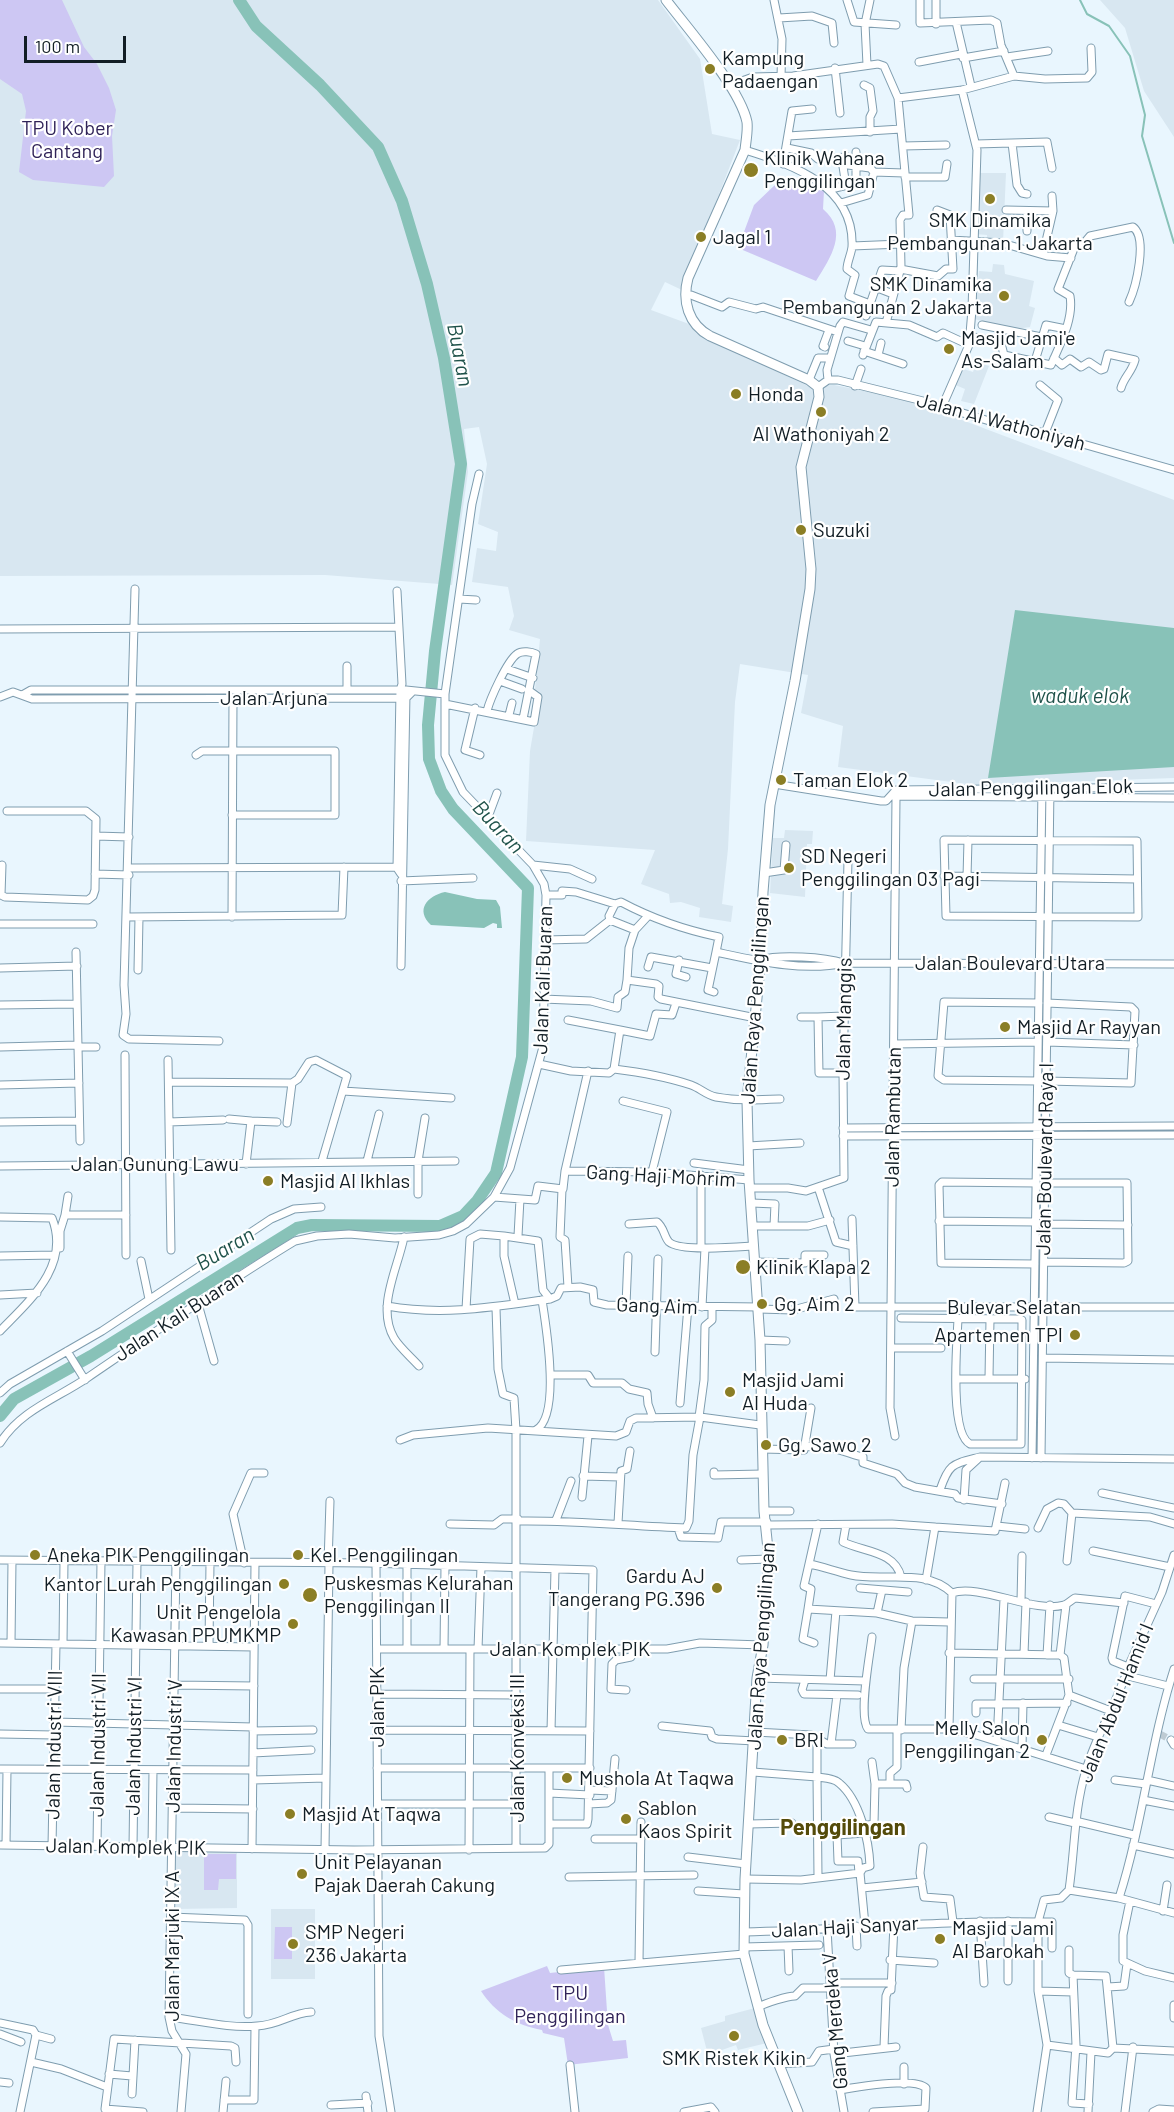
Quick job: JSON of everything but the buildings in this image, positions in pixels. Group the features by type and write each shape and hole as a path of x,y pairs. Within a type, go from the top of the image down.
{"main road":[{"path":"666,0 728,86 746,120 748,131 745,150 690,273 685,290 688,309 694,325 702,332 809,380 818,387"},
{"name":"Jalan Raya Penggilingan","path":"798,2112 758,2007 744,1950 744,1893 757,1678 763,1645 769,1559 762,1474 759,1308 747,1101 756,1018 764,873 774,784 784,740 810,589 812,568 801,467 804,449 817,408 818,387"}],"street":[{"path":"774,0 783,48 781,76"},
{"path":"847,0 853,21 865,24 896,25"},
{"path":"867,65 865,24 870,0"},
{"path":"920,0 919,22 936,24 994,21 997,23 1005,54 1014,76"},
{"path":"936,0 936,24"},
{"path":"779,18 812,16 832,23 834,43"},
{"path":"956,22 962,56 971,86"},
{"path":"898,98 962,90 1014,76 1045,80 1087,78 1092,72 1091,48"},
{"path":"919,62 962,56 1048,51"},
{"path":"728,86 753,77 781,76 867,65 884,66 898,98 904,175 912,215 901,218 900,270 886,322"},
{"path":"835,68 840,113"},
{"path":"864,85 870,88 873,111 870,117 870,132"},
{"path":"942,407 969,345 975,241 976,144 962,90"},
{"path":"783,164 792,111 812,109"},
{"path":"788,136 901,129"},
{"path":"976,144 1047,141 1052,168"},
{"path":"1012,143 1017,185 1022,193 1027,194"},
{"path":"903,146 946,146"},
{"path":"787,148 812,153 818,159 848,158 847,165 870,168 874,172 945,177 947,164"},
{"path":"745,150 783,164 831,189 841,203 850,227 852,246 847,268 855,275 849,296 870,304"},
{"path":"831,189 846,186 857,180 856,152"},
{"path":"842,158 846,186"},
{"path":"841,203 868,195 874,172"},
{"path":"1043,254 1053,211 1053,196"},
{"path":"866,316 882,270 900,270 938,276 946,269 953,269 950,215 937,210"},
{"path":"1006,210 1053,211"},
{"path":"1027,211 1027,231"},
{"path":"1003,329 1001,343 1004,355 1051,365 1066,329 1071,306 1070,296 1058,290 1075,246 1085,242 1090,236 1136,228 1140,263 1129,302"},
{"path":"951,240 1026,248 1043,254 1071,258"},
{"path":"852,246 901,244"},
{"path":"875,287 893,294"},
{"path":"691,295 722,307 729,302 756,309 763,307 838,332"},
{"path":"818,387 828,380 826,375 830,358 843,322 871,330"},
{"path":"864,350 876,322 915,327 937,337 944,333 969,345"},
{"path":"1035,362 1047,323 1066,329"},
{"path":"982,325 1061,340"},
{"path":"825,347 823,346 829,330"},
{"path":"969,336 1001,343"},
{"path":"848,341 864,350 903,364"},
{"path":"878,355 881,343"},
{"path":"1054,358 1062,364 1070,359 1081,367 1089,362 1101,370 1104,369 1108,354 1135,360 1132,372 1123,380 1121,388"},
{"path":"809,380 818,358 830,358"},
{"path":"855,386 861,369"},
{"name":"Jalan Al Wathoniyah","path":"828,380 942,407 996,423 1045,433 1174,470"},
{"path":"1040,385 1058,398 1045,433"},
{"name":"Jalan Kali Buaran","path":"0,1443 10,1428 25,1414 295,1241 317,1236 349,1234 404,1237 453,1232 494,1197 510,1168 543,1047 546,896 544,884 533,865 463,792 451,773 445,755 443,693 472,504 479,474"},
{"path":"135,589 128,917 124,985 126,1014 123,1035 129,1039 219,1041"},
{"path":"397,591 399,627 408,690 403,698 401,966"},
{"path":"459,599 476,600"},
{"path":"0,629 399,627"},
{"path":"487,711 500,681 518,653 535,653 534,678 523,719"},
{"path":"347,666 347,690"},
{"path":"507,669 534,678"},
{"path":"500,681 522,689"},
{"path":"24,694 31,690 95,689 133,694"},
{"path":"95,689 96,698"},
{"path":"245,690 245,698"},
{"name":"Jalan Arjuna","path":"133,694 192,694 245,690 408,690 443,693"},
{"path":"285,690 285,698"},
{"path":"315,690 315,698"},
{"path":"403,698 408,690"},
{"path":"0,697 9,692 24,694 32,699 96,698 133,694"},
{"path":"445,704 476,708 534,721 538,697 531,692"},
{"name":"Jalan Arjuna","path":"192,694 233,698 403,698"},
{"path":"232,917 233,698"},
{"path":"509,715 512,703"},
{"path":"476,708 465,750 480,755"},
{"path":"196,755 202,751 335,751 335,815 232,815"},
{"name":"Jalan Penggilingan Elok","path":"774,784 881,801 893,796 1174,798"},
{"name":"Jalan Boulevard Raya I","path":"1041,1458 1044,1224 1041,1127 1046,787"},
{"name":"Jalan Penggilingan Elok","path":"893,796 896,790 1174,787"},
{"path":"488,817 497,793"},
{"name":"Jalan Rambutan","path":"893,796 894,1044 890,1416 895,1436"},
{"path":"2,865 2,895 5,897 88,900 93,896 95,890 96,819 86,811 7,812"},
{"path":"96,836 129,837"},
{"path":"944,840 968,840 1138,842 1138,916 1136,918 946,916 944,840"},
{"path":"967,877 968,840"},
{"path":"764,873 784,870 786,845"},
{"name":"Jalan Manggis","path":"818,1187 844,1178 843,1073 848,860"},
{"path":"533,865 570,869 592,879"},
{"path":"95,874 231,867 344,867 472,878"},
{"path":"128,917 342,915 344,867"},
{"path":"944,876 1137,879"},
{"path":"546,896 562,895 562,891 576,892 615,904 621,902 668,924 719,936 708,990 714,992"},
{"path":"545,940 586,939 610,920 615,904"},
{"path":"543,999 591,1001 617,1008 618,997 625,992 629,948 634,930 648,916"},
{"path":"138,970 139,917"},
{"path":"610,920 634,930"},
{"path":"0,924 93,924"},
{"path":"76,952 80,1141"},
{"name":"Jalan Boulevard Utara","path":"716,952 760,960 769,957 834,960 846,963 1174,964"},
{"path":"648,967 650,957 679,960 712,968"},
{"path":"679,960 676,974 686,976"},
{"path":"0,968 77,966"},
{"path":"627,980 656,984 658,998 756,1018"},
{"path":"944,1002 1132,1007 1134,1045 1132,1081 1130,1084 941,1080 938,1076 940,1043 944,1002"},
{"path":"568,1020 651,1036 656,1014 672,1015 676,1003"},
{"path":"0,1005 77,1004"},
{"path":"801,1017 844,1016"},
{"path":"818,1017 819,1074 843,1073"},
{"path":"539,1064 571,1071 609,1073 614,1069 620,1030"},
{"path":"894,1044 1042,1042 1134,1045"},
{"path":"0,1047 96,1047"},
{"path":"125,1055 126,1255"},
{"path":"168,1060 171,1250"},
{"path":"169,1082 292,1083 298,1079 309,1062 316,1060 347,1076 322,1161"},
{"path":"614,1069 679,1081 714,1096 747,1101 780,1099"},
{"path":"565,1171 588,1071"},
{"path":"0,1085 79,1083"},
{"path":"287,1123 292,1083"},
{"path":"344,1091 451,1098"},
{"path":"623,1101 667,1112 652,1172"},
{"path":"367,1161 379,1114"},
{"path":"418,1194 418,1161 425,1118"},
{"path":"169,1122 226,1120 277,1122"},
{"path":"0,1122 80,1121"},
{"path":"246,1164 251,1121"},
{"path":"892,1132 1041,1127 1174,1126"},
{"path":"843,1132 1174,1135"},
{"path":"748,1146 800,1143"},
{"name":"Jalan Gunung Lawu","path":"0,1166 455,1161"},
{"path":"694,1163 750,1179 806,1191 818,1187 836,1241 853,1246 852,1219"},
{"name":"Gang Haji Mohrim","path":"524,1199 536,1199 538,1186 562,1189 565,1171 652,1172 750,1179"},
{"path":"701,1175 702,1308"},
{"path":"1035,1264 941,1263 939,1261 939,1185 942,1182 1127,1182 1126,1263 1044,1262"},
{"name":"Jalan Boulevard Raya I","path":"1032,1458 1036,1222 1041,1183"},
{"path":"387,1306 418,1311 496,1308 546,1300 557,1296 559,1289 568,1287 565,1240 560,1238 562,1189"},
{"path":"60,1248 60,1231 68,1196"},
{"path":"494,1197 524,1199 518,1236"},
{"path":"752,1203 775,1204 774,1226"},
{"path":"0,1393 10,1384 68,1352 288,1211 321,1207"},
{"path":"64,1215 126,1215"},
{"path":"0,1217 47,1216 52,1218 55,1225 55,1255 46,1282 0,1331"},
{"path":"753,1226 808,1227 830,1220"},
{"path":"939,1221 1036,1222"},
{"path":"629,1224 657,1222 668,1241 703,1248 754,1246"},
{"path":"1044,1224 1128,1225"},
{"path":"466,1309 470,1238 480,1234 518,1236 533,1238 540,1244 552,1375 543,1422 536,1430"},
{"path":"504,1236 504,1256 515,1304"},
{"path":"404,1237 387,1306 393,1337 419,1366"},
{"name":"Bulevar Selatan","path":"853,1246 855,1307 1174,1307"},
{"path":"0,1256 55,1255"},
{"path":"755,1262 805,1263 805,1255 824,1255"},
{"path":"626,1305 628,1256"},
{"path":"655,1352 658,1259"},
{"path":"141,1261 149,1299"},
{"name":"Gang Aim","path":"568,1287 591,1289 596,1304 793,1310 834,1299"},
{"path":"0,1294 37,1293"},
{"path":"198,1304 214,1361"},
{"path":"680,1403 688,1306"},
{"path":"450,1524 494,1525 502,1519 618,1523 624,1527 686,1528 689,1521 693,1455 704,1380 705,1326 712,1320 712,1307"},
{"name":"Jalan Konveksi III","path":"496,1308 499,1340 498,1369 503,1394 514,1398 516,1430 518,1520 516,1848"},
{"path":"901,1318 1020,1319 1023,1322 1023,1442 1019,1445 970,1444 963,1439 957,1414 958,1319"},
{"path":"989,1378 990,1319"},
{"path":"760,1340 786,1341"},
{"path":"891,1348 941,1348"},
{"path":"68,1352 84,1378"},
{"path":"1043,1358 1174,1360"},
{"path":"552,1375 588,1375 593,1383 622,1383 629,1389 647,1393 653,1418"},
{"path":"956,1379 1042,1379"},
{"path":"806,1447 811,1408"},
{"path":"400,1440 413,1435 476,1428 536,1430 588,1436 621,1434 626,1432 630,1420 653,1418 699,1417 760,1425"},
{"path":"582,1497 588,1436"},
{"path":"762,1449 800,1451 820,1444 840,1448 849,1454 863,1457 862,1463 897,1473 905,1484 921,1489 940,1490 964,1500 1002,1504"},
{"path":"618,1523 620,1477 621,1471 627,1469 630,1451"},
{"path":"964,1500 966,1470 980,1457"},
{"path":"940,1490 946,1472 953,1464 980,1457 1174,1459"},
{"path":"714,1472 714,1475 762,1474"},
{"path":"244,1563 233,1514 252,1473 264,1473"},
{"path":"583,1476 620,1477"},
{"path":"556,1520 571,1481"},
{"path":"678,1528 681,1538 718,1538 721,1522 892,1524 993,1532 997,1526 1005,1483"},
{"path":"1102,1494 1174,1508"},
{"path":"325,1850 330,1501"},
{"path":"1038,1528 1047,1509 1058,1503 1064,1504 1072,1513 1150,1517 1174,1524"},
{"path":"764,1511 790,1510"},
{"path":"1067,1561 1072,1513"},
{"path":"814,1642 803,1638 811,1589 804,1586 818,1524"},
{"path":"846,1525 843,1542 892,1560 898,1566 901,1577"},
{"path":"997,1526 1025,1529"},
{"path":"926,1580 935,1527"},
{"path":"1093,1551 1170,1567"},
{"name":"Jalan Abdul Hamid I","path":"1069,1890 1075,1850 1075,1822 1086,1769 1124,1679 1128,1676 1128,1667 1156,1604 1169,1581 1174,1555"},
{"path":"1022,1556 1024,1654"},
{"path":"741,1560 769,1559"},
{"path":"0,1560 372,1563 593,1570 590,1792 587,1824 549,1824 549,1768"},
{"path":"11,1643 12,1561"},
{"name":"Jalan Industri VIII","path":"52,1846 55,1689 60,1644 64,1561"},
{"name":"Jalan Industri VII","path":"97,1846 101,1562"},
{"name":"Jalan Industri VI","path":"133,1847 136,1562"},
{"name":"Jalan Industri V","path":"172,1847 176,1562"},
{"path":"209,1646 210,1562"},
{"path":"252,1848 255,1563"},
{"name":"Jalan PIK","path":"372,1563 377,1648 379,2036 391,2112"},
{"path":"407,1564 407,1648"},
{"path":"810,1564 851,1575 926,1580 945,1586 952,1593 1024,1602 1065,1605 1075,1598 1124,1603"},
{"path":"444,1648 445,1566"},
{"path":"469,1850 470,1695 480,1566"},
{"path":"551,1731 555,1569"},
{"path":"860,1588 908,1592"},
{"path":"877,1613 882,1590"},
{"path":"949,1730 949,1622 952,1593"},
{"path":"1128,1667 1113,1661 1112,1658 1125,1596 1156,1604"},
{"path":"997,1741 1004,1599"},
{"path":"1047,1655 1050,1605"},
{"path":"1046,1755 1069,1695 1069,1679 1064,1659 1060,1654 1065,1605"},
{"path":"808,1609 877,1613 912,1621 949,1622"},
{"path":"830,1680 836,1611"},
{"path":"890,1784 890,1773 897,1767 904,1668 912,1621"},
{"path":"872,1636 865,1681 866,1726 868,1729 949,1730 1022,1748 1086,1769"},
{"path":"0,1643 254,1647"},
{"name":"Jalan Komplek PIK","path":"377,1648 591,1649 667,1648 700,1643 763,1645"},
{"path":"626,1690 611,1689 612,1664 616,1660 631,1657 634,1648"},
{"path":"949,1653 1060,1654"},
{"path":"1119,1898 1159,1734 1168,1686 1174,1669"},
{"path":"1128,1676 1168,1686"},
{"path":"757,1678 865,1681"},
{"path":"974,1679 1069,1679"},
{"path":"805,1680 802,1690 804,1694 858,1695"},
{"path":"175,1685 254,1686"},
{"path":"0,1689 55,1689"},
{"path":"377,1694 517,1695"},
{"path":"831,1744 837,1695"},
{"path":"1069,1695 1111,1711"},
{"path":"1022,1748 1023,1703"},
{"path":"976,1713 976,1704 1067,1703"},
{"path":"54,1722 313,1730"},
{"path":"1058,1725 1098,1737"},
{"path":"662,1726 710,1731 712,1737 717,1739 804,1735 822,1744 852,1744"},
{"path":"377,1730 590,1731"},
{"path":"0,1734 54,1735"},
{"path":"817,1740 818,1877"},
{"path":"253,1753 311,1750"},
{"path":"589,1804 607,1803 611,1800 615,1759"},
{"path":"865,1925 858,1861 838,1861 837,1835 863,1830 874,1824 875,1784 872,1762"},
{"path":"377,1768 590,1768"},
{"path":"3,1845 3,1769 253,1770"},
{"path":"152,1847 153,1770"},
{"path":"745,1880 801,1880 860,1873 870,1865 863,1830 848,1793 838,1781 817,1776 753,1772"},
{"path":"253,1780 326,1778"},
{"path":"1115,1780 1174,1786"},
{"path":"875,1784 906,1784 907,1788"},
{"path":"549,1793 612,1791"},
{"path":"1143,1800 1174,1806"},
{"path":"378,1804 516,1804"},
{"path":"173,1808 253,1809"},
{"path":"1049,1817 1134,1835"},
{"path":"639,1962 642,1822"},
{"path":"749,1824 792,1823"},
{"name":"Jalan Komplek PIK","path":"3,1845 325,1850 545,1848 549,1844 549,1824"},
{"path":"595,1839 641,1839"},
{"path":"1132,1845 1174,1854"},
{"name":"Jalan Marjuki IX A","path":"172,1847 169,2017 172,2031 186,2054 181,2112"},
{"path":"923,1847 924,1897 950,1899 953,1922"},
{"path":"688,1857 746,1864"},
{"path":"569,1877 694,1875"},
{"path":"862,1888 922,1882"},
{"path":"1163,1911 1167,1885"},
{"path":"1038,2112 1047,2045 1038,1991 1038,1922 1044,1900 1061,1898 1069,1890 1119,1898 1174,1913"},
{"path":"698,1891 744,1893"},
{"path":"1130,1901 1122,1957 1127,1964 1174,1978"},
{"path":"171,1917 245,1920 248,1925 248,2014"},
{"path":"980,1921 984,1983"},
{"name":"Jalan Haji Sanyar","path":"744,1932 980,1921 1038,1922"},
{"path":"1008,1921 1008,1981"},
{"path":"1038,1922 1052,1922 1052,1948"},
{"path":"884,2047 886,1996 891,1990 892,1983 894,1924"},
{"path":"856,1926 857,1946"},
{"name":"Gang Merdeka V","path":"827,1929 834,2051 844,2112"},
{"path":"561,1970 744,1950 819,1945"},
{"path":"788,1946 789,1971"},
{"path":"1069,1950 1070,1973 1073,1975 1076,2050 1072,2103 1089,2103"},
{"path":"891,1960 934,1963"},
{"path":"1108,1987 1124,1986 1127,1964"},
{"path":"1073,1975 1106,1975 1113,2048"},
{"path":"758,2007 777,2002 784,1996 795,1996 803,1988 892,1983"},
{"path":"1038,1991 1073,1992"},
{"path":"1174,2005 1174,2018"},
{"path":"169,2017 255,2027 280,2023 296,2014 311,2012"},
{"path":"0,2023 33,2030 36,2035 20,2112"},
{"path":"224,2100 254,2100 255,2027"},
{"path":"0,2034 21,2042"},
{"path":"36,2035 51,2039"},
{"path":"143,2112 107,2110 104,2105 114,2039 181,2045 231,2046 235,2048 236,2062"},
{"path":"132,2094 135,2040"},
{"path":"1047,2045 1108,2053 1113,2048 1133,2047 1174,2051"},
{"path":"779,2064 812,2062 819,2051 896,2046"},
{"path":"1125,2112 1133,2047"},
{"path":"1088,2112 1091,2052"},
{"path":"31,2062 61,2069 107,2086"},
{"path":"570,2065 575,2112"},
{"path":"903,2084 904,2067"},
{"path":"110,2074 132,2076"},
{"path":"223,2112 226,2081"},
{"path":"0,2082 9,2083"},
{"path":"840,2090 903,2084 925,2086 925,2108 873,2112"},
{"path":"331,2105 367,2099 368,2112"},
{"path":"684,2112 711,2107 715,2112"},
{"path":"1152,2112 1159,2109 1174,2110"}],"shaded area":[{"path":"0,0 658,0 700,59 712,134 740,140 682,290 665,282 651,310 689,324 696,333 808,386 834,385 909,400 1174,500 1174,778 974,785 838,767 843,726 801,713 808,675 740,664 735,702 728,849 722,904 733,906 731,922 699,917 700,908 681,902 670,903 669,894 641,884 655,850 526,841 530,751 540,692 535,689 540,639 509,630 514,616 508,587 472,582 477,548 496,551 498,532 478,524 487,464 479,427 464,429 468,472 452,585 325,575 0,576"},
{"path":"1100,0 1174,0 1174,137 1144,91 1125,28"},
{"name":"SMK Dinamika Pembangunan 1 Jakarta","path":"978,173 1006,173 1003,242 987,241 987,235 975,234"},
{"name":"SMK Dinamika Pembangunan 2 Jakarta","path":"993,264 1004,265 1005,274 1034,281 1029,306 1035,308 1030,327 1015,329 974,319 979,271 992,272"},
{"path":"977,362 989,366 974,404 961,401 965,389 953,384 960,368 973,372"},
{"name":"SD Negeri Penggilingan 03 Pagi","path":"785,830 813,831 812,844 807,844 805,897 770,893 773,838 784,838"},
{"path":"174,1848 237,1848 237,1908 175,1909"},
{"name":"SMP Negeri 236 Jakarta","path":"271,1909 315,1909 315,1979 271,1979"},
{"name":"SMK Ristek Kikin","path":"755,2008 767,2043 738,2050 736,2045 708,2055 701,2028 725,2021 725,2016"}],"green space":[{"name":"TPU Kober Cantang","path":"0,0 62,0 84,47 97,64 109,88 116,110 112,136 114,176 104,187 33,180 19,172 26,111 22,94 0,79"},
{"path":"777,183 824,191 823,209 831,217 836,235 832,253 816,281 738,248 754,205"},
{"path":"204,1854 236,1854 236,1879 219,1879 218,1890 204,1890"},
{"path":"275,1927 292,1927 292,1959 274,1959"},
{"name":"TPU Penggilingan","path":"547,1966 550,1973 604,1967 607,2011 604,2012 613,2041 626,2040 628,2058 568,2065 564,2038 543,2033 542,2030 523,2025 507,2017 493,2006 481,1991"}],"water":[{"name":"waduk elok","path":"1015,610 1174,628 1174,767 988,778"},
{"path":"445,892 477,899 496,900 500,907 502,928 497,928 497,924 493,923 484,928 431,925 424,914 425,904 433,897"}],"waterway":[{"name":"Buaran","path":"0,1416 14,1399 91,1356 297,1228 312,1225 440,1226 463,1216 477,1201 496,1173 522,1057 528,888 453,809 441,791 429,759 428,725 435,651 461,464 444,358 427,284 402,201 378,147 320,85 256,26 239,0"},
{"path":"1080,0 1087,14 1109,26 1130,56 1145,115 1142,136 1174,243"}],"tunnel":[{"path":"1160,1734 1171,1740"}],"place":[{"name":"Kampung Padaengan","path":"710,69"},
{"name":"Klinik Wahana Penggilingan","path":"751,170"},
{"name":"SMK Dinamika Pembangunan 1 Jakarta","path":"990,199"},
{"name":"Jagal 1","path":"701,237"},
{"name":"SMK Dinamika Pembangunan 2 Jakarta","path":"1004,296"},
{"name":"Masjid Jami'e As-Salam","path":"949,349"},
{"name":"Honda","path":"736,394"},
{"name":"Al Wathoniyah 2","path":"821,412"},
{"name":"Suzuki","path":"801,530"},
{"name":"Taman Elok 2","path":"781,780"},
{"name":"SD Negeri Penggilingan 03 Pagi","path":"789,868"},
{"name":"Masjid Ar Rayyan","path":"1005,1027"},
{"name":"Masjid Al Ikhlas","path":"268,1181"},
{"name":"Klinik Klapa 2","path":"743,1267"},
{"name":"Gg. Aim 2","path":"762,1304"},
{"name":"Apartemen TPI","path":"1075,1335"},
{"name":"Masjid Jami Al Huda","path":"730,1392"},
{"name":"Gg. Sawo 2","path":"766,1445"},
{"name":"Aneka PIK Penggilingan","path":"35,1555"},
{"name":"Kel. Penggilingan","path":"298,1555"},
{"name":"Kantor Lurah Penggilingan","path":"284,1584"},
{"name":"Gardu AJ Tangerang PG.396","path":"717,1588"},
{"name":"Puskesmas Kelurahan Penggilingan II","path":"310,1595"},
{"name":"Unit Pengelola Kawasan PPUMKMP","path":"293,1624"},
{"name":"BRI","path":"782,1740"},
{"name":"Melly Salon Penggilingan 2","path":"1042,1740"},
{"name":"Mushola At Taqwa","path":"567,1778"},
{"name":"Masjid At Taqwa","path":"290,1814"},
{"name":"Sablon Kaos Spirit","path":"626,1819"},
{"name":"Unit Pelayanan Pajak Daerah Cakung","path":"302,1874"},
{"name":"Masjid Jami Al Barokah","path":"940,1939"},
{"name":"SMP Negeri 236 Jakarta","path":"293,1944"},
{"name":"SMK Ristek Kikin","path":"734,2036"}],"district":[{"name":"Penggilingan","path":"843,1828"}]}
